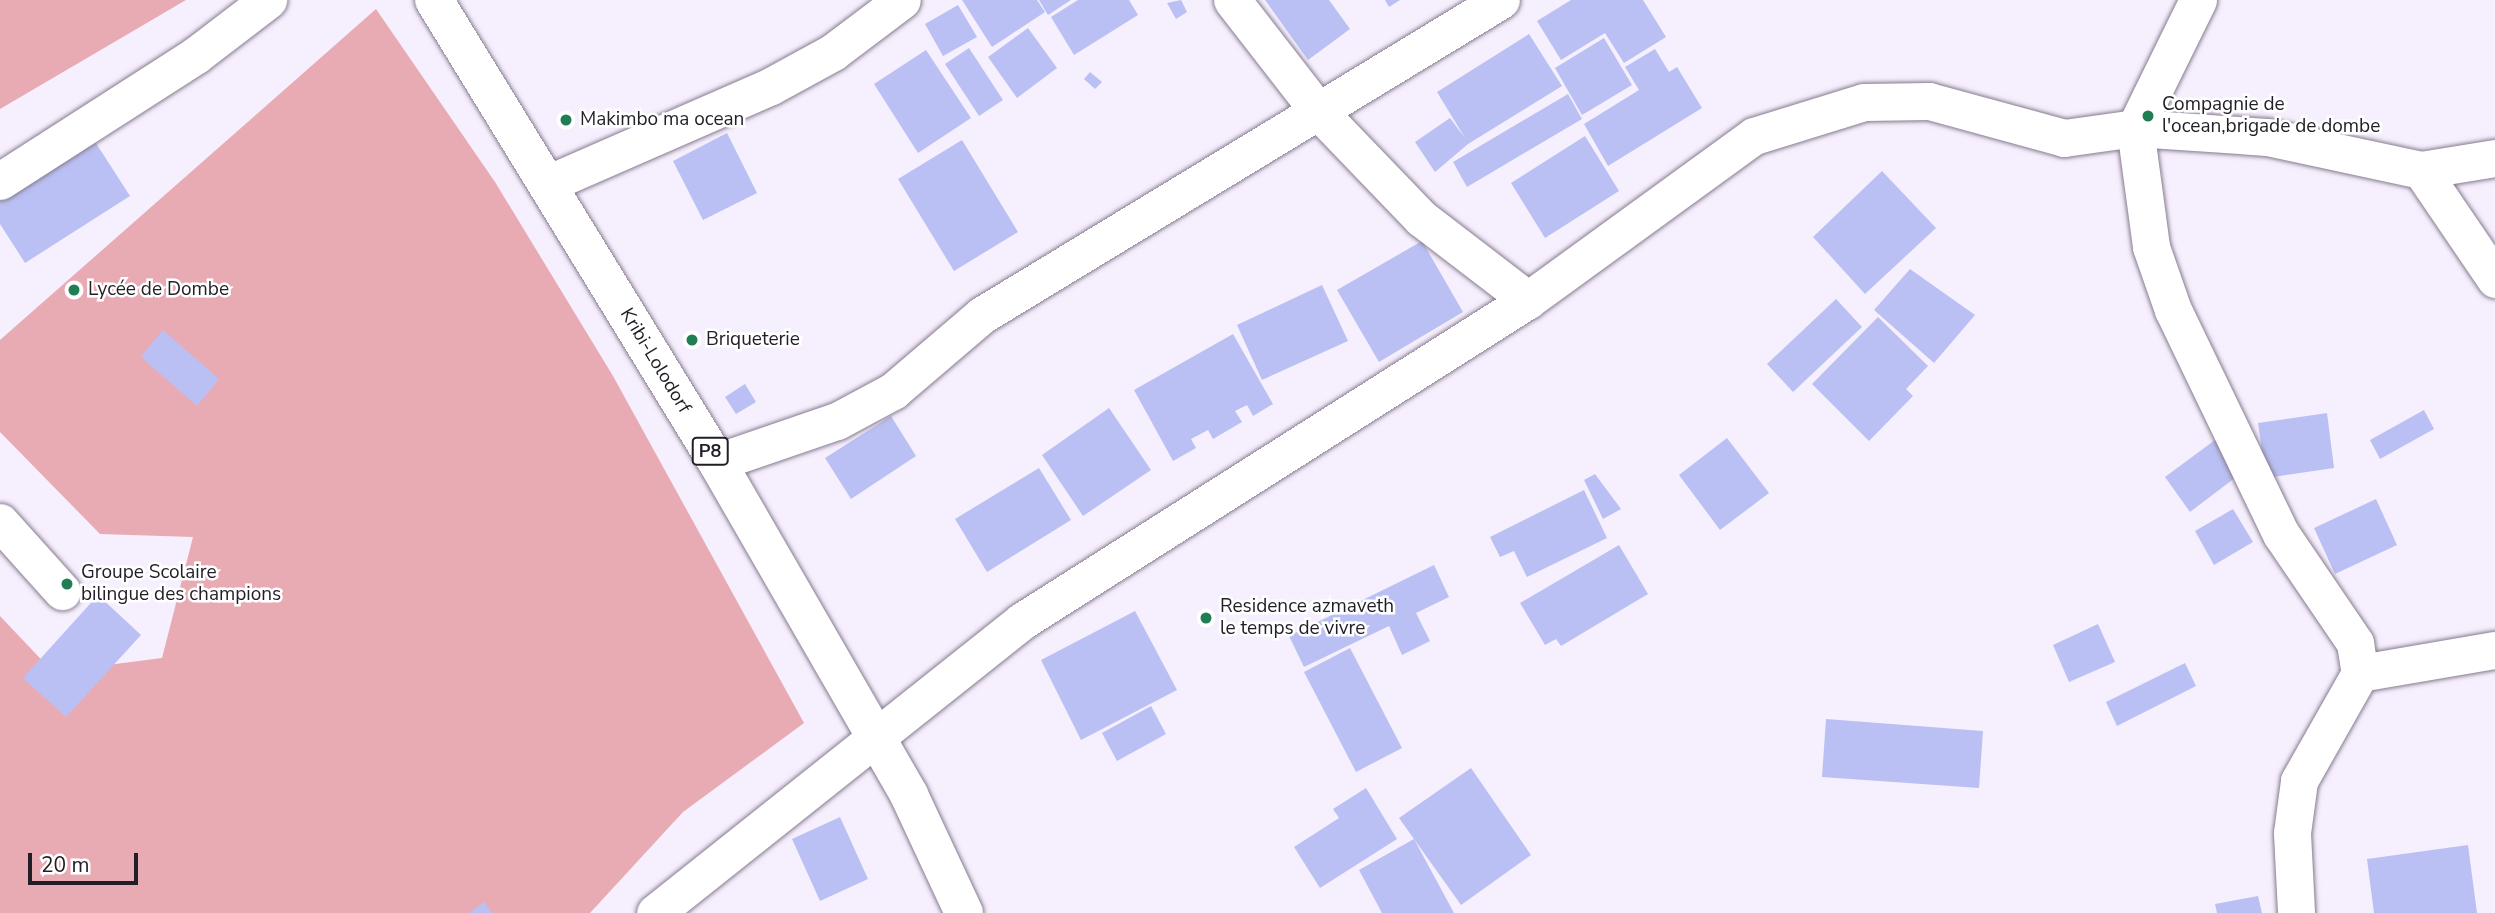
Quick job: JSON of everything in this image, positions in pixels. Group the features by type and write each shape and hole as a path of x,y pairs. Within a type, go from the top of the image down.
{"main road":[{"name":"Kribi-Lolodorf","path":"434,0 717,462 875,735 964,913"}],"street":[{"path":"0,181 197,55 268,0"},
{"path":"547,184 771,86 833,52 902,0"},
{"path":"1232,0 1318,111 1421,218 1528,300"},
{"path":"717,462 837,421 893,391 982,315 1502,0"},
{"path":"2198,0 2135,128 2151,247 2173,310 2281,534 2355,643 2360,673 2299,781 2292,833 2296,913"},
{"path":"655,913 875,735 1022,621 1528,300 1754,136 1864,102 1929,101 2064,138 2135,128 2267,137 2421,170 2495,158"},
{"path":"2421,170 2495,279"},
{"path":"0,522 62,591"},
{"path":"2360,673 2495,650"}],"shaded area":[{"path":"0,0 186,0 0,109"},
{"path":"376,9 495,182 613,376 804,723 683,812 590,913 0,913 0,616 53,672 162,658 193,537 100,534 0,432 0,340"}],"building":[{"path":"962,0 1037,0 1045,12 992,47"},
{"path":"1039,0 1071,0 1048,15"},
{"path":"1078,0 1129,0 1138,15 1074,55 1051,17"},
{"path":"1181,0 1187,12 1176,19 1167,3"},
{"path":"1265,0 1329,0 1350,29 1308,60"},
{"path":"1385,0 1400,0 1389,7"},
{"path":"1571,0 1643,0 1666,37 1624,63 1605,33 1561,60 1537,21"},
{"path":"958,5 977,37 943,56 925,24"},
{"path":"1028,28 1057,68 1017,98 988,57"},
{"path":"1529,34 1562,86 1468,144 1435,172 1415,142 1450,118 1465,138 1437,92"},
{"path":"1604,38 1632,85 1582,115 1555,68"},
{"path":"969,48 1003,100 979,116 945,64"},
{"path":"1655,49 1669,72 1677,67 1702,108 1608,166 1584,124 1639,90 1625,67"},
{"path":"926,50 971,118 918,153 874,84"},
{"path":"1090,72 1102,82 1095,89 1084,79"},
{"path":"1568,94 1582,119 1467,187 1453,162"},
{"path":"727,133 757,193 703,220 673,161"},
{"path":"1585,136 1619,191 1545,238 1511,183"},
{"path":"92,137 130,196 25,263 0,224 0,196"},
{"path":"962,140 1018,232 954,271 898,179"},
{"path":"1882,171 1936,228 1865,294 1813,237"},
{"path":"1422,241 1463,312 1379,362 1337,290"},
{"path":"1910,269 1975,315 1934,363 1874,310"},
{"path":"1322,285 1348,341 1262,380 1237,325"},
{"path":"1836,299 1862,327 1793,392 1767,364"},
{"path":"1878,317 1928,366 1906,389 1913,396 1869,441 1812,384"},
{"path":"163,330 219,379 197,406 141,357"},
{"path":"1233,334 1273,404 1253,416 1247,405 1235,411 1242,422 1213,439 1208,430 1191,439 1196,448 1173,461 1134,390"},
{"path":"745,384 756,402 736,414 725,397"},
{"path":"1109,408 1151,470 1083,516 1042,455"},
{"path":"2424,410 2434,429 2380,459 2370,440"},
{"path":"2327,413 2334,468 2266,478 2258,423"},
{"path":"891,416 916,456 851,499 825,458"},
{"path":"2219,437 2244,471 2190,512 2165,477"},
{"path":"1727,438 1769,493 1720,530 1679,475"},
{"path":"1039,468 1071,520 987,572 955,519"},
{"path":"1595,474 1621,509 1603,519 1584,480"},
{"path":"1584,490 1607,538 1527,577 1514,551 1500,557 1490,537"},
{"path":"2376,499 2397,545 2335,574 2314,528"},
{"path":"2233,509 2253,542 2214,565 2195,531"},
{"path":"1619,545 1648,594 1561,646 1556,639 1545,645 1520,603"},
{"path":"1434,565 1449,597 1416,613 1430,641 1402,655 1389,626 1304,667 1289,636"},
{"path":"98,595 141,635 66,717 23,678"},
{"path":"1135,611 1177,690 1081,740 1041,660"},
{"path":"2098,624 2115,662 2069,682 2053,645"},
{"path":"1350,648 1402,748 1356,772 1304,672"},
{"path":"2185,663 2196,686 2117,726 2106,702"},
{"path":"1151,706 1166,734 1117,761 1102,733"},
{"path":"1826,719 1983,731 1979,788 1822,777"},
{"path":"1471,768 1531,855 1461,905 1399,818"},
{"path":"1366,788 1397,839 1320,888 1294,847 1339,818 1333,809"},
{"path":"840,817 868,879 820,901 792,839"},
{"path":"1414,839 1454,913 1382,913 1359,870"},
{"path":"2468,845 2477,913 2374,913 2367,859"},
{"path":"2258,896 2262,913 2217,913 2215,904"},
{"path":"484,902 492,913 469,913"}],"place":[{"name":"Compagnie de l'ocean,brigade de dombe","path":"2148,116"},
{"name":"Makimbo ma ocean","path":"566,120"},
{"name":"Lycée de Dombe","path":"74,290"},
{"name":"Briqueterie","path":"692,340"},
{"name":"Groupe Scolaire bilingue des champions","path":"67,584"},
{"name":"Residence azmaveth le temps de vivre","path":"1206,618"}]}
